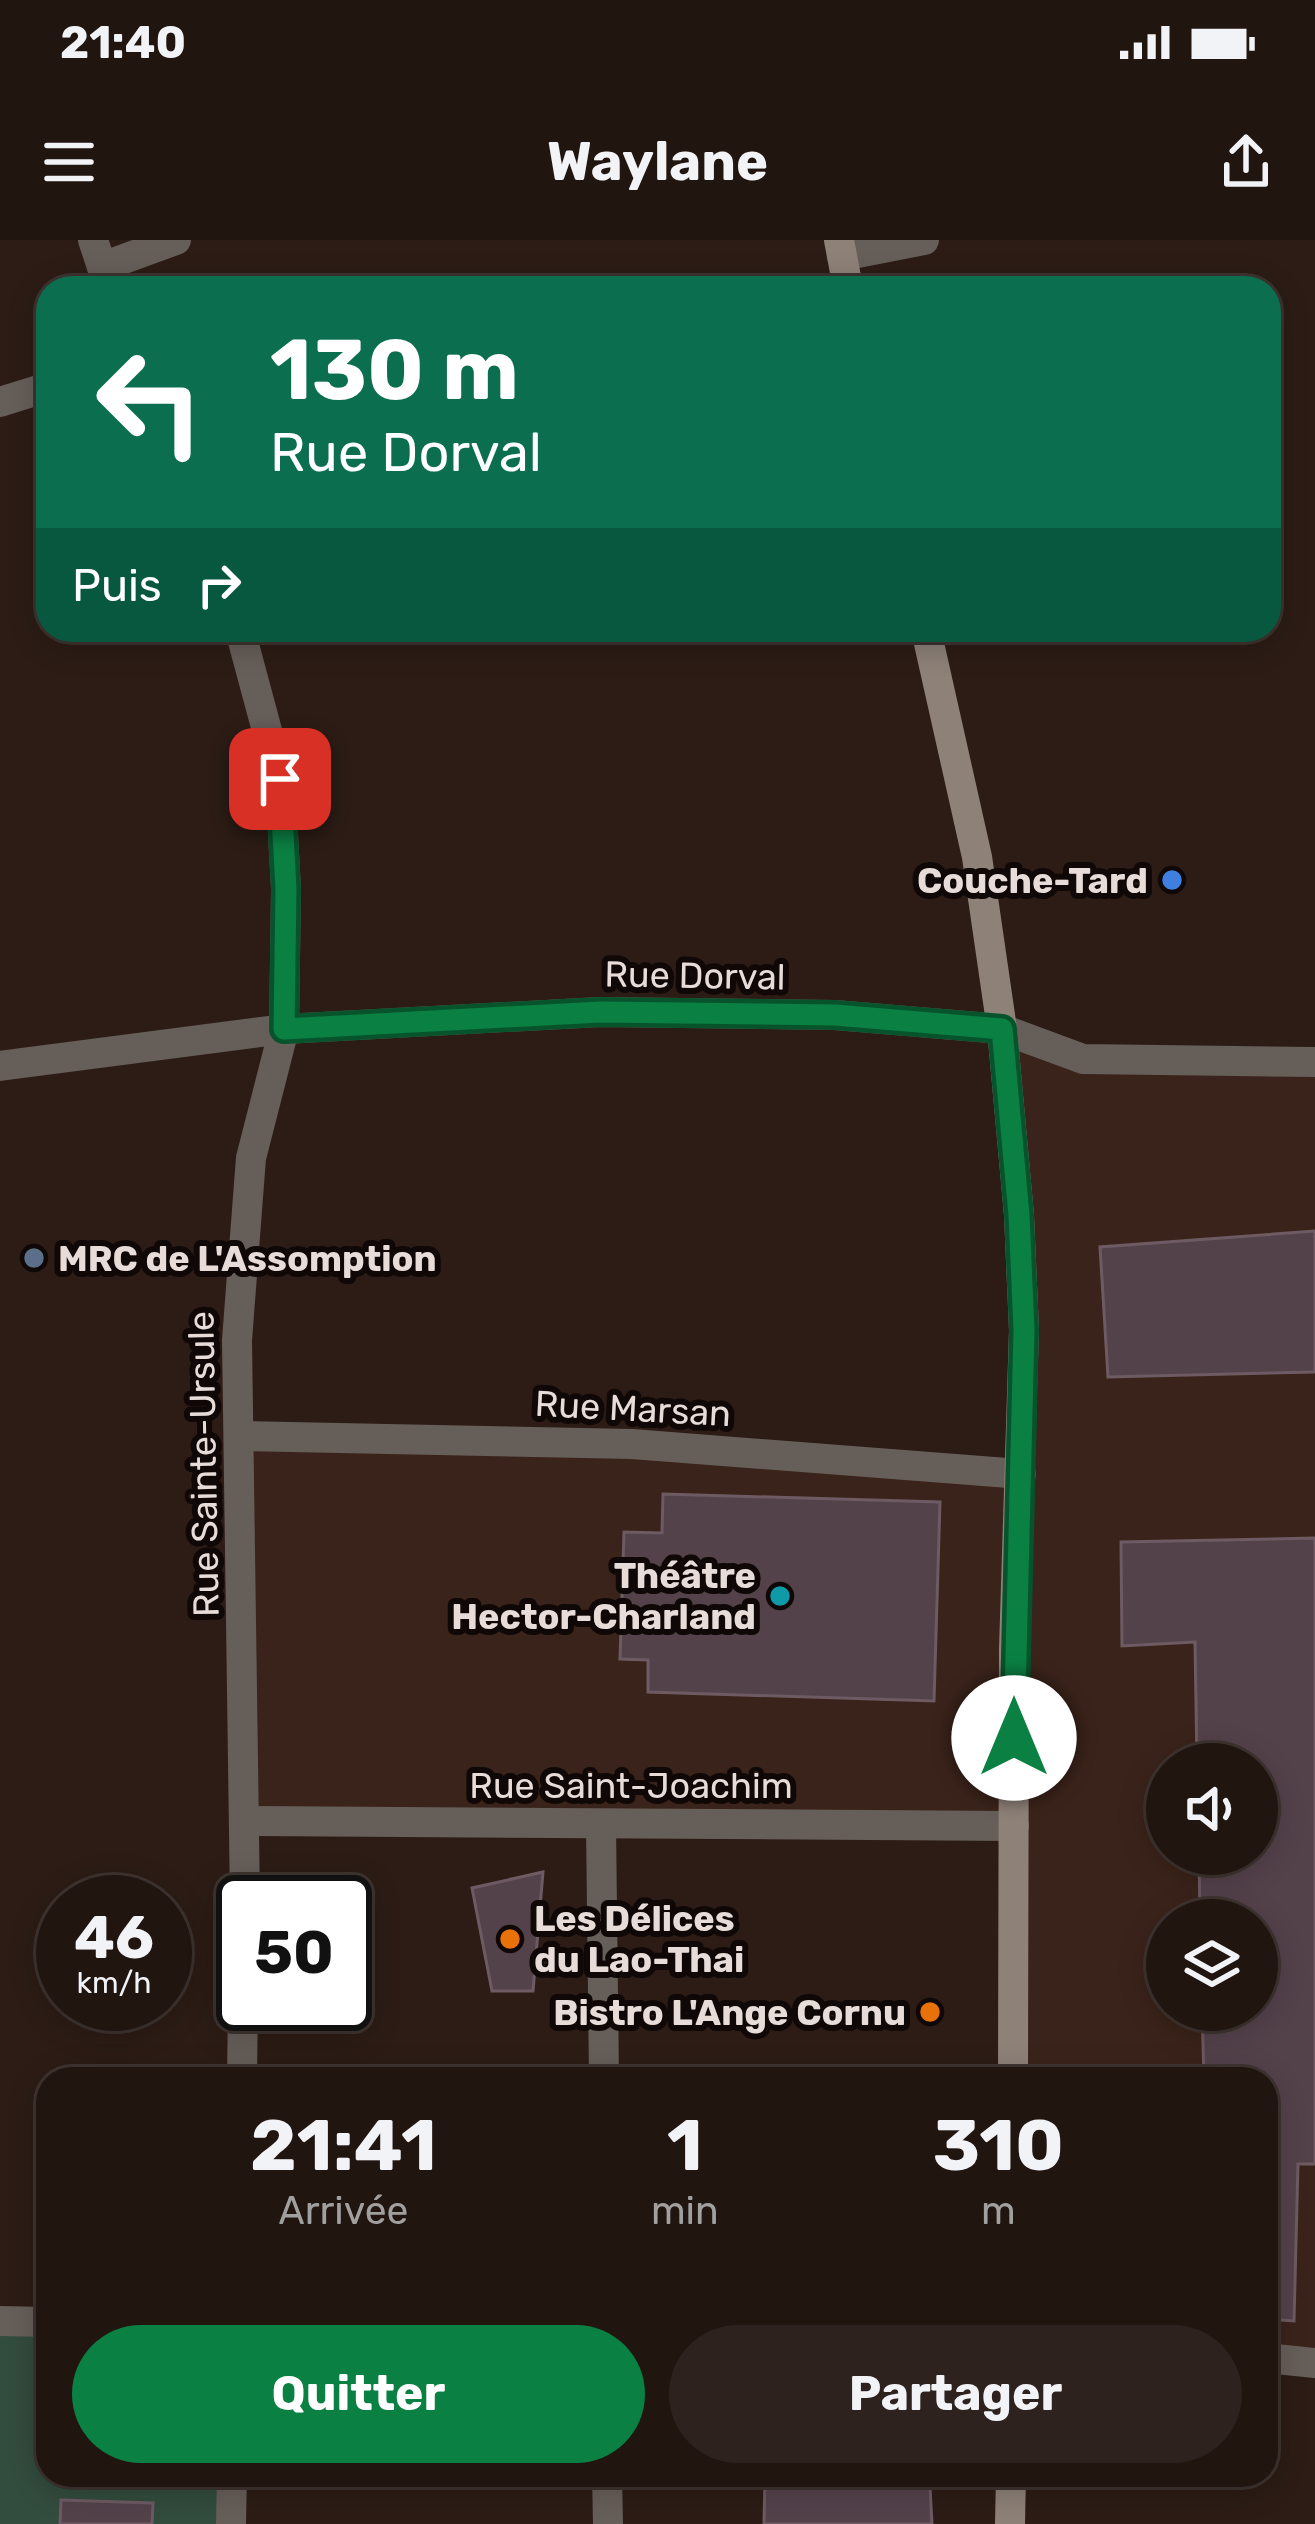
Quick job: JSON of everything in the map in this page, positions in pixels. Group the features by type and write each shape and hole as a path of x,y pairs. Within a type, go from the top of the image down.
{"main road":[{"path":"929,642 977,857 1002,1029 1022,1283 1013,2067"},
{"path":"1010,2524 1011,2487"}],"street":[{"path":"101,265 176,240"},
{"path":"840,248 924,240"},
{"path":"0,402 36,391"},
{"name":"Rue Sainte-Ursule","path":"243,642 280,779 286,889 284,1029 251,1158 237,1340 246,1875"},
{"name":"Rue Dorval","path":"0,1066 284,1029 600,1012 835,1015 1002,1029 1083,1059 1315,1063"},
{"name":"Rue Marsan","path":"241,1436 632,1444 1021,1474"},
{"name":"Rue Saint-Joachim","path":"247,1822 1013,1826"},
{"path":"601,1824 604,2067"},
{"path":"242,2067 243,2031"},
{"path":"0,2321 36,2322"},
{"path":"1278,2359 1315,2362"},
{"path":"231,2524 232,2487"},
{"path":"607,2487 608,2524"}],"shaded area":[{"path":"1002,1029 1083,1059 1315,1062 1315,2354 1278,2352 1278,2067 1013,2067 1013,1826 247,1821 241,1436 1020,1474"}],"green space":[{"path":"0,2321 36,2322 36,2487 232,2487 231,2524 0,2524"}],"building":[{"path":"1315,1231 1315,1372 1108,1377 1100,1247"},
{"name":"Théâtre Hector-Charland","path":"663,1494 940,1502 934,1701 648,1692 648,1660 620,1659 624,1532 662,1533"},
{"path":"1315,1538 1315,2164 1298,2164 1294,2321 1278,2320 1278,2067 1204,2067 1203,2031 1278,2031 1278,1899 1200,1899 1199,1875 1278,1875 1278,1743 1197,1743 1195,1642 1122,1646 1121,1542"},
{"name":"Les Délices du Lao-Thai","path":"543,1872 533,1991 492,1991 472,1888"},
{"path":"765,2487 930,2487 932,2524 764,2524"},
{"path":"61,2500 153,2503 152,2524 60,2524"}],"place":[{"name":"Couche-Tard","path":"1172,880"},
{"name":"MRC de L'Assomption","path":"34,1258"},
{"name":"Théâtre Hector-Charland","path":"780,1596"},
{"name":"Les Délices du Lao-Thai","path":"510,1939"},
{"name":"Bistro L'Ange Cornu","path":"930,2012"}],"route":[{"path":"280,779 286,889 284,1029 600,1012 835,1015 1002,1029 1024,1330 1014,1738"}]}
